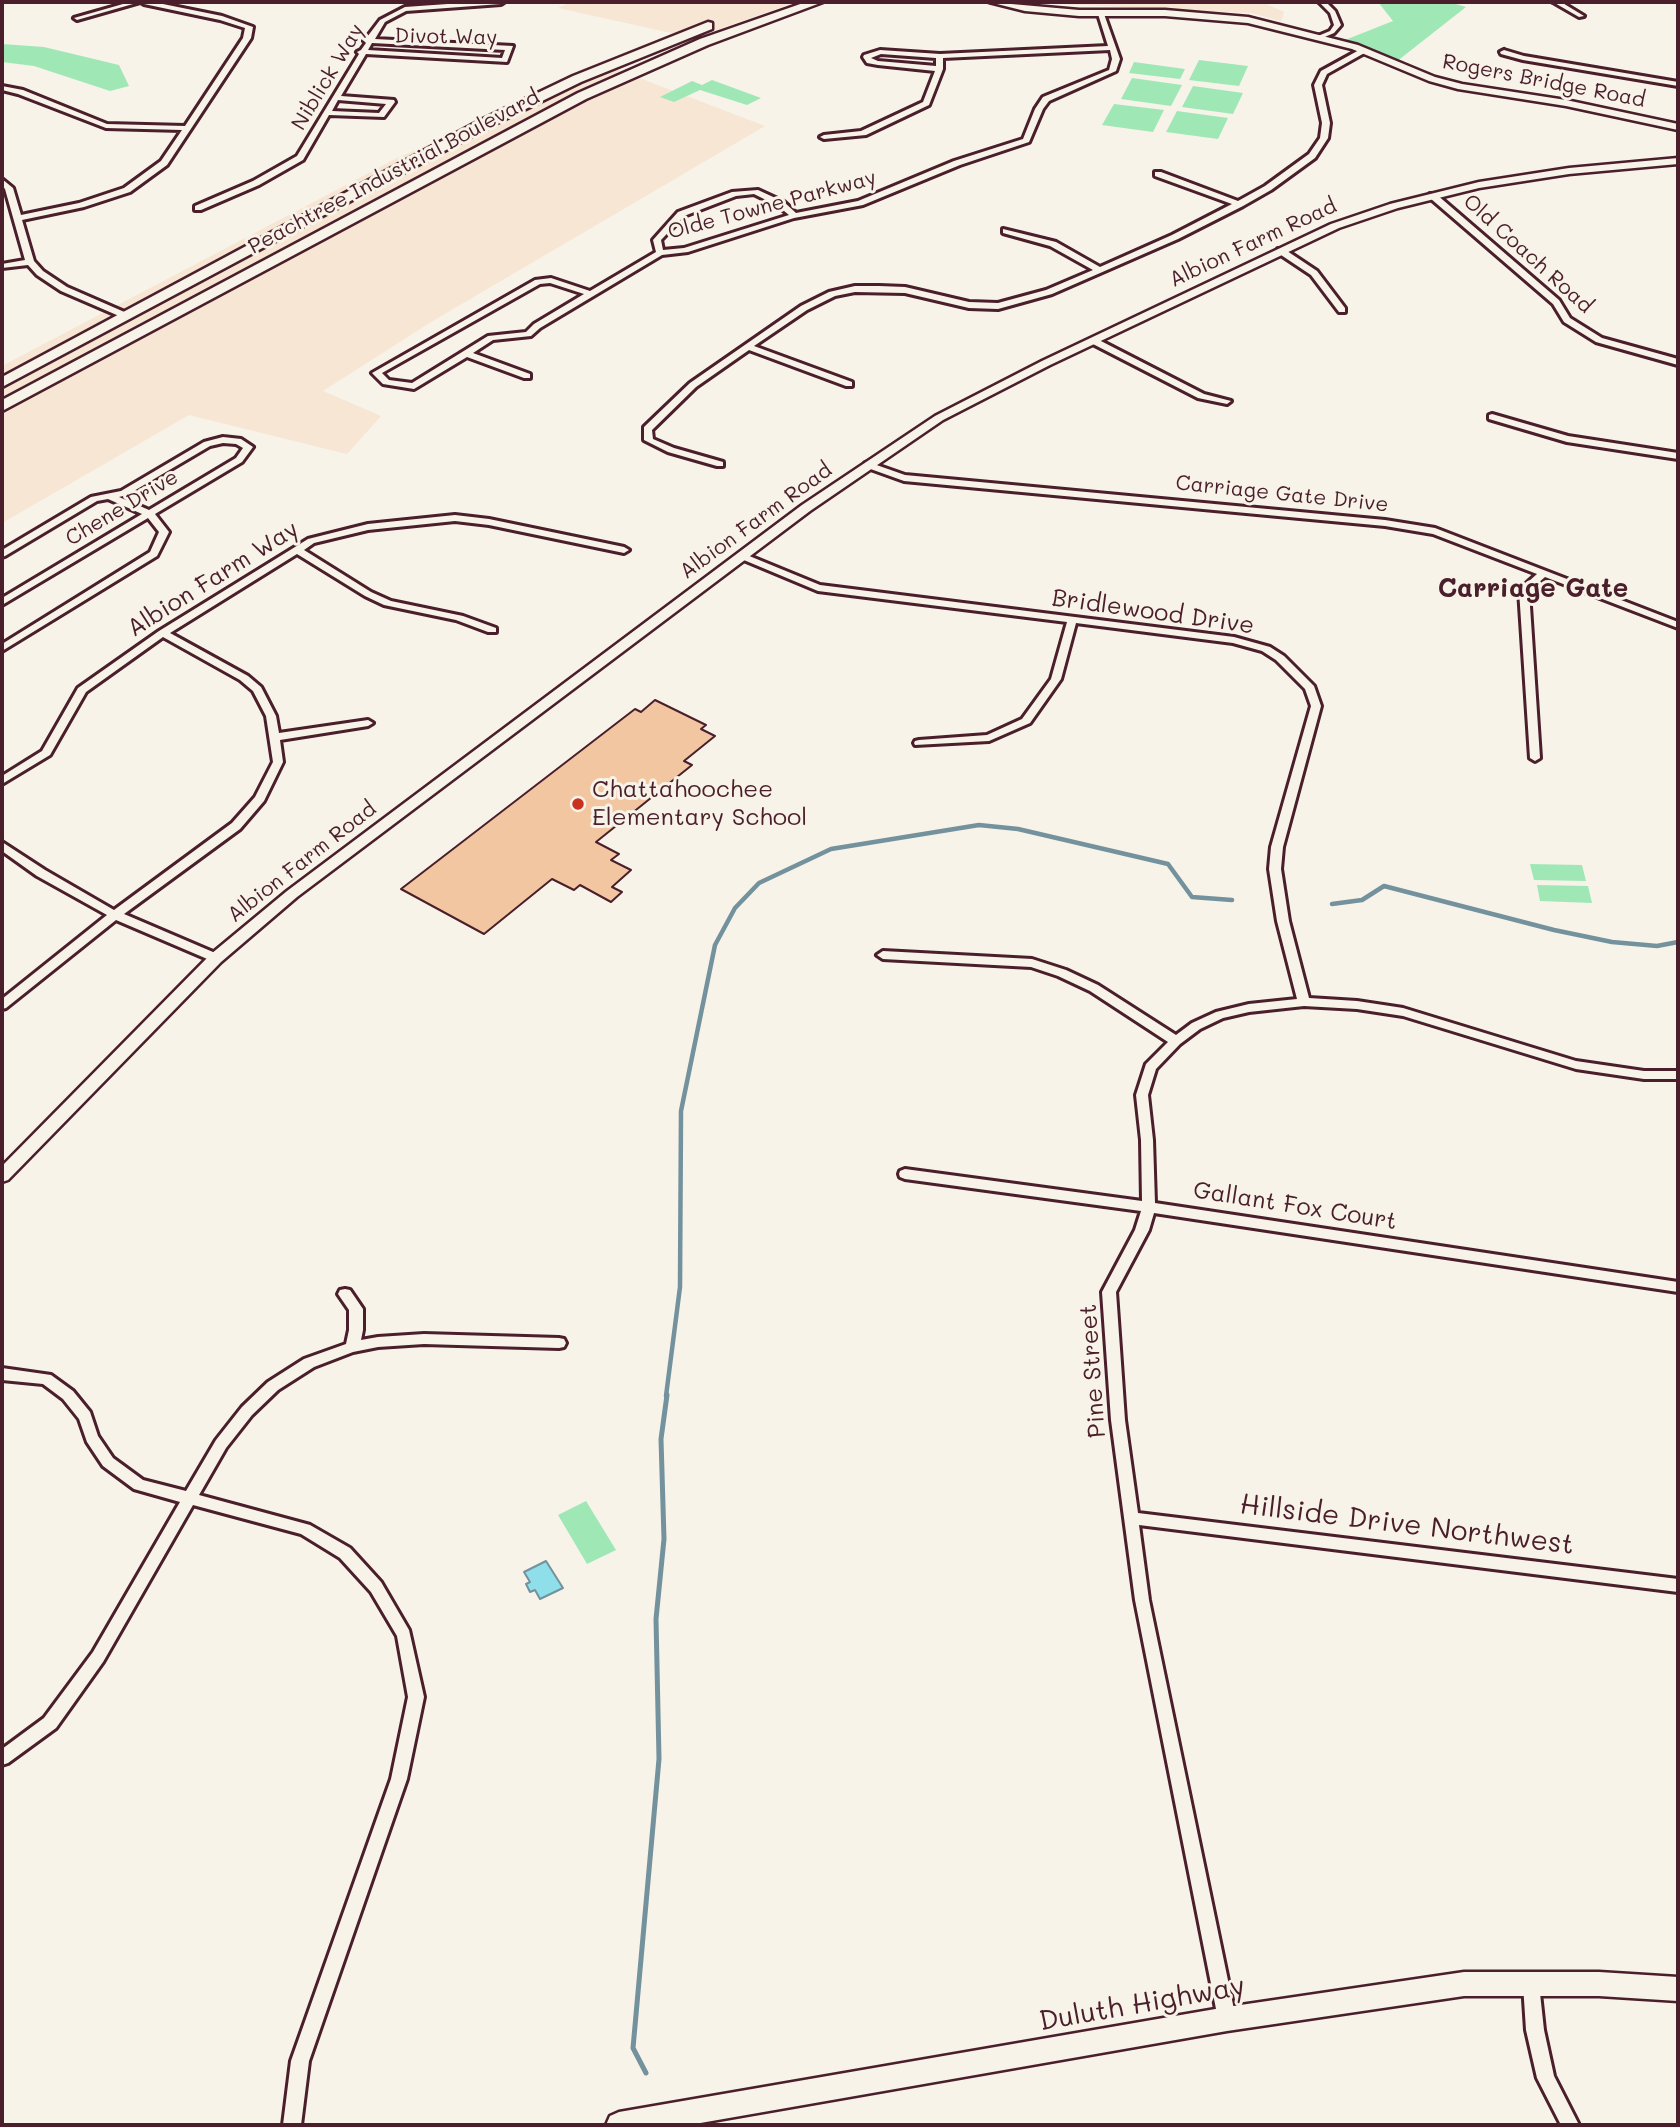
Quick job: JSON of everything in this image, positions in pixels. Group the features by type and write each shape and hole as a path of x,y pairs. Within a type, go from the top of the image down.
{"highway":[{"name":"Peachtree Industrial Boulevard","path":"2,406 582,96 704,42 817,2"},
{"name":"Peachtree Industrial Boulevard","path":"2,383 531,101 631,56 725,19"}],"main road":[{"name":"Duluth Highway","path":"619,2125 1227,2019 1464,1984 1599,1984 1678,1989"}],"street":[{"path":"77,18 137,2"},
{"path":"18,218 81,205 127,190 164,163 247,38 248,27 222,18 144,2"},
{"name":"Niblick Way","path":"198,208 295,163 382,21 405,9 501,2"},
{"name":"Rogers Bridge Road","path":"993,2 1025,8 1101,14 1206,15 1323,32 1432,79 1566,103 1678,127"},
{"path":"1322,2 1333,12 1336,26 1323,32"},
{"path":"1556,2 1581,16"},
{"path":"939,69 878,63 867,57 880,52 940,56 1112,48 1101,14"},
{"name":"Divot Way","path":"361,52 503,60 510,48 369,41"},
{"name":"Olde Towne Parkway","path":"379,377 386,382 414,386 491,338 528,334 537,326 660,253 685,250 795,216 860,203 957,163 1026,140 1046,99 1112,71 1116,59 1112,48"},
{"path":"720,464 671,450 649,440 647,429 693,385 804,308 832,294 855,289 905,290 969,305 998,306 1033,298 1175,237 1240,204 1294,172 1312,156 1324,138 1326,123 1318,85 1324,73 1364,51"},
{"path":"1504,52 1523,58 1678,84"},
{"path":"824,136 863,133 926,103 939,69 940,56"},
{"path":"2,88 20,92 83,119 106,125 185,128"},
{"path":"328,113 381,115 391,102 336,98"},
{"name":"Albion Farm Road","path":"2,1176 216,958 292,894 742,556 868,465 939,418 1335,226 1394,206 1479,185 1569,171 1678,161"},
{"path":"1158,174 1240,204"},
{"path":"2,181 9,188 30,262 40,274 64,289 126,316"},
{"path":"660,253 657,240 681,214 735,194 755,192 781,204 795,216"},
{"name":"Old Coach Road","path":"1433,196 1556,302 1567,320 1599,340 1678,362"},
{"path":"1006,231 1053,244 1099,271"},
{"path":"1281,251 1314,273 1342,310"},
{"path":"2,267 30,262"},
{"path":"379,377 376,373 538,282 551,281 591,294"},
{"path":"1094,341 1201,396 1227,401"},
{"path":"748,347 849,384"},
{"path":"465,353 527,376"},
{"path":"1492,417 1567,439 1678,457"},
{"name":"Chene Drive","path":"2,602 239,460 248,447 238,441 223,440 207,444 124,493 109,496"},
{"name":"Carriage Gate Drive","path":"868,465 904,478 1385,523 1435,531 1677,623"},
{"path":"2,554 94,499 109,496 150,514 164,532 154,554 2,648"},
{"name":"Albion Farm Way","path":"2,781 46,753 82,690 163,633 311,541 368,527 456,518 489,522 624,550"},
{"path":"296,549 368,594 388,603 459,618 492,630"},
{"name":"Bridlewood Drive","path":"742,556 818,588 1234,640 1280,658 1310,688 1316,706 1277,847 1275,869 1283,921 1304,1002"},
{"path":"1535,758 1524,590 1544,573"},
{"path":"919,743 989,738 1026,721 1056,679 1072,621"},
{"path":"2,1004 115,915 236,826 260,799 278,762 271,716 257,689 244,678 163,633"},
{"path":"275,737 368,723"},
{"path":"2,846 41,873 115,915 216,958"},
{"path":"883,955 1032,963 1094,988 1176,1041"},
{"name":"Pine Street","path":"1227,2019 1142,1600 1118,1420 1109,1292 1142,1230 1149,1207 1147,1140 1142,1095 1150,1067 1176,1041 1196,1026 1220,1015 1249,1008 1304,1002 1357,1005 1402,1012 1576,1065 1644,1075 1678,1075"},
{"name":"Gallant Fox Court","path":"905,1174 1149,1207 1678,1287"},
{"path":"345,1294 356,1308 356,1330 352,1347"},
{"path":"2,1758 50,1723 98,1657 221,1444 247,1411 273,1386 309,1363 352,1347 424,1339 559,1343"},
{"path":"2,1374 46,1379 68,1395 85,1416 92,1438 108,1462 139,1485 305,1529 345,1553 376,1587 404,1635 416,1697 399,1779 300,2061 292,2125"},
{"name":"Hillside Drive Northwest","path":"1130,1518 1678,1585"},
{"path":"1531,1984 1535,2030 1546,2078 1570,2125"}],"shaded area":[{"path":"571,2 796,2 694,38 558,8"},
{"path":"1015,2 1262,2 1284,12 1281,21 1251,13"},
{"path":"613,68 765,126 431,322 323,391 381,416 347,454 189,415 2,523 2,366 399,157"}],"green space":[{"path":"1378,2 1449,2 1466,7 1396,62 1345,40 1393,21"},
{"path":"2,44 44,47 119,65 129,86 110,91 34,66 2,62"},
{"path":"1199,60 1248,66 1239,86 1189,80"},
{"path":"1134,62 1185,69 1180,79 1129,73"},
{"path":"1132,78 1182,85 1171,106 1121,99"},
{"path":"712,80 761,98 747,105 700,90 674,102 660,97 692,81 702,85"},
{"path":"1193,86 1243,93 1233,114 1182,107"},
{"path":"1114,104 1164,110 1153,132 1102,125"},
{"path":"1177,111 1228,118 1218,139 1166,132"},
{"path":"1530,864 1582,865 1586,881 1534,880"},
{"path":"1537,885 1588,886 1592,903 1540,901"},
{"path":"586,1501 616,1550 587,1564 558,1515"}],"water":[{"path":"546,1561 563,1588 540,1599 535,1590 530,1592 526,1584 530,1582 524,1572"}],"building":[{"name":"Chattahoochee Elementary School","path":"655,700 706,725 701,729 715,736 684,761 692,765 596,842 619,854 611,860 631,870 612,887 622,892 611,902 580,885 574,890 552,879 484,934 401,889 635,709 641,712"}],"waterway":[{"path":"666,1396 680,1287 681,1111 715,945 735,908 759,883 831,849 979,825 1018,829 1168,864 1192,897 1232,900"},
{"path":"1332,904 1362,900 1384,886 1554,930 1612,942 1657,946 1678,942"},
{"path":"646,2073 633,2048 659,1759 656,1619 664,1539 661,1439 667,1395"}],"place":[{"name":"Chattahoochee Elementary School","path":"578,804"}],"district":[{"name":"Carriage Gate","path":"1533,589"}]}
